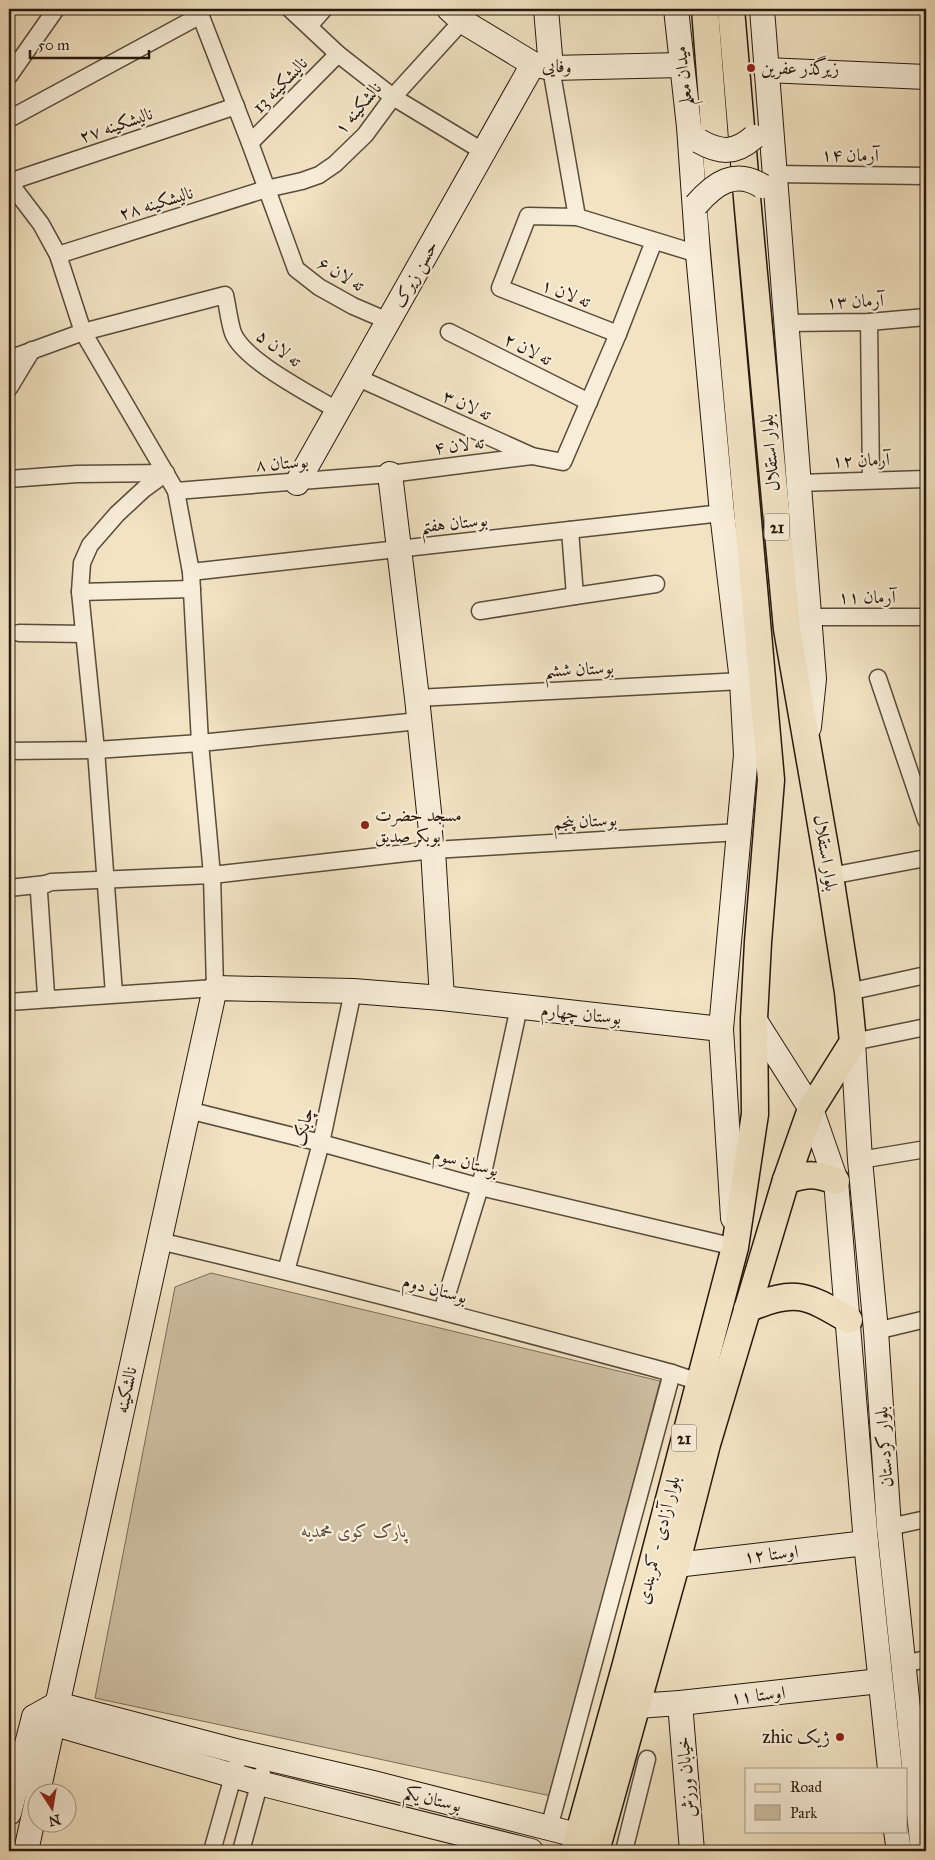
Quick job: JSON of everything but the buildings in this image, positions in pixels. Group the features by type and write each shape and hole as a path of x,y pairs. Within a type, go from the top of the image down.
{"main road":[{"name":"بلوار استقلال","path":"705,9 720,205 771,780 754,1019"},
{"name":"بلوار استقلال","path":"731,9 786,629 830,876 848,992 853,1042"},
{"name":"بلوار آزادی - کمربندی","path":"587,1845 626,1664 735,1247 755,1114 754,1019"},
{"name":"بلوار آزادی - کمربندی","path":"587,1845 637,1706 676,1565 706,1444 786,1180 810,1109 853,1042"},
{"path":"786,1180 808,1174 836,1181"},
{"path":"747,1308 775,1298 796,1296 817,1301 849,1320"}],"street":[{"path":"9,76 56,9"},
{"path":"290,9 338,54 393,97 484,152"},
{"path":"309,26 324,9"},
{"path":"546,9 542,66 577,217 698,254"},
{"path":"677,17 698,9"},
{"path":"740,9 762,14 766,70 762,129 771,188 786,323 814,679 807,741"},
{"path":"9,119 199,12"},
{"name":"ته لان ۶","path":"199,12 250,143 296,270 320,287 353,306 388,321"},
{"name":"وفایی","path":"455,15 542,66 682,65"},
{"name":"نالشکینه ۱","path":"266,189 319,175 334,164 365,135 455,15"},
{"name":"میدان معلم","path":"677,17 682,65 694,134 698,254 722,513 742,681 746,755 721,1029 735,1247"},
{"name":"نالیشکینه 13","path":"250,143 338,54"},
{"name":"حسن زیرک","path":"297,482 484,152 542,66"},
{"path":"766,70 926,77"},
{"name":"نالیشکینه ۲۷","path":"9,182 236,106"},
{"path":"694,134 709,147 723,150 736,149 746,145 762,129"},
{"name":"آرمان ۱۴","path":"771,188 926,176"},
{"path":"695,208 708,191 726,180 754,181 771,188"},
{"path":"9,182 41,224 58,254 82,332 176,491 191,572 200,743 212,875 215,988 9,1002"},
{"name":"نالیشکینه ۲۸","path":"58,254 266,189"},
{"name":"ته لان ۱","path":"577,217 528,216 500,288 618,334"},
{"path":"589,402 654,241"},
{"name":"ته لان ۵","path":"82,332 225,295 234,334 242,348 258,362 338,410"},
{"name":"آرمان ۱۳","path":"786,323 868,322 926,317"},
{"path":"868,322 871,480"},
{"path":"9,359 82,332"},
{"name":"ته لان ۲","path":"449,332 589,402"},
{"path":"9,388 32,350"},
{"name":"ته لان ۳","path":"356,377 532,456 563,462 589,402"},
{"name":"ته لان ۴","path":"390,474 532,456"},
{"path":"9,479 77,474 166,473"},
{"path":"114,994 96,750 80,592 82,563 90,545 117,514 144,489 166,473"},
{"path":"390,474 433,850 442,998"},
{"name":"بوستان ۸","path":"176,491 390,474"},
{"name":"آرمان ۱۲","path":"798,483 926,479"},
{"name":"بوستان هفتم","path":"191,572 722,513"},
{"path":"570,530 575,596"},
{"path":"480,611 656,584"},
{"path":"80,592 192,589"},
{"name":"آرمان ۱۱","path":"808,617 926,617"},
{"path":"19,633 84,634"},
{"path":"878,678 926,820"},
{"name":"بوستان ششم","path":"417,698 742,681"},
{"path":"9,751 96,750 200,743 419,721"},
{"name":"بوستان پنجم","path":"9,888 67,881 212,875 433,850 740,832"},
{"path":"830,876 926,858"},
{"path":"46,884 39,889 39,897 46,995 52,999"},
{"path":"848,992 926,975"},
{"name":"بوستان چهارم","path":"215,988 353,991 442,998 721,1029"},
{"name":"نالشکینه","path":"39,1782 48,1715 159,1240 215,988"},
{"name":"چابک","path":"286,1271 321,1143 353,991"},
{"path":"442,1311 480,1187 519,1007"},
{"name":"بلوار کردستان","path":"754,1019 810,1109 836,1181 866,1543 890,1768"},
{"path":"853,1042 926,1027"},
{"name":"بلوار کردستان","path":"853,1042 860,1160 876,1331 889,1527 915,1661 919,1834"},
{"name":"بوستان سوم","path":"188,1110 321,1143 480,1187 735,1247"},
{"path":"860,1160 926,1150"},
{"name":"بوستان دوم","path":"159,1240 442,1311 699,1382"},
{"path":"876,1331 926,1319"},
{"path":"549,1828 672,1373"},
{"path":"889,1527 926,1519"},
{"name":"اوستا ۱۲","path":"676,1565 866,1543"},
{"name":"اوستا ۱۱","path":"637,1706 880,1681"},
{"name":"خیابان ورزش","path":"680,1703 692,1851"},
{"name":"نالشکینه","path":"9,1813 48,1715"},
{"name":"بوستان یکم","path":"48,1715 240,1752 549,1828 587,1845"},
{"name":"بوستان یکم","path":"48,1715 259,1783 531,1851"},
{"path":"212,1851 240,1752"},
{"path":"241,1851 266,1759"},
{"path":"624,1851 647,1760"},
{"path":"26,1851 30,1832"},
{"path":"896,1832 899,1851"}],"green space":[{"name":"پارک کوی محمدیه","path":"211,1273 660,1381 551,1796 95,1698 175,1287"}],"place":[{"name":"زیرگذر عفرین","path":"751,68"},
{"name":"مسجد حضرت ابوبکر صدیق","path":"365,825"},
{"name":"zhic ژیک","path":"840,1737"}]}
